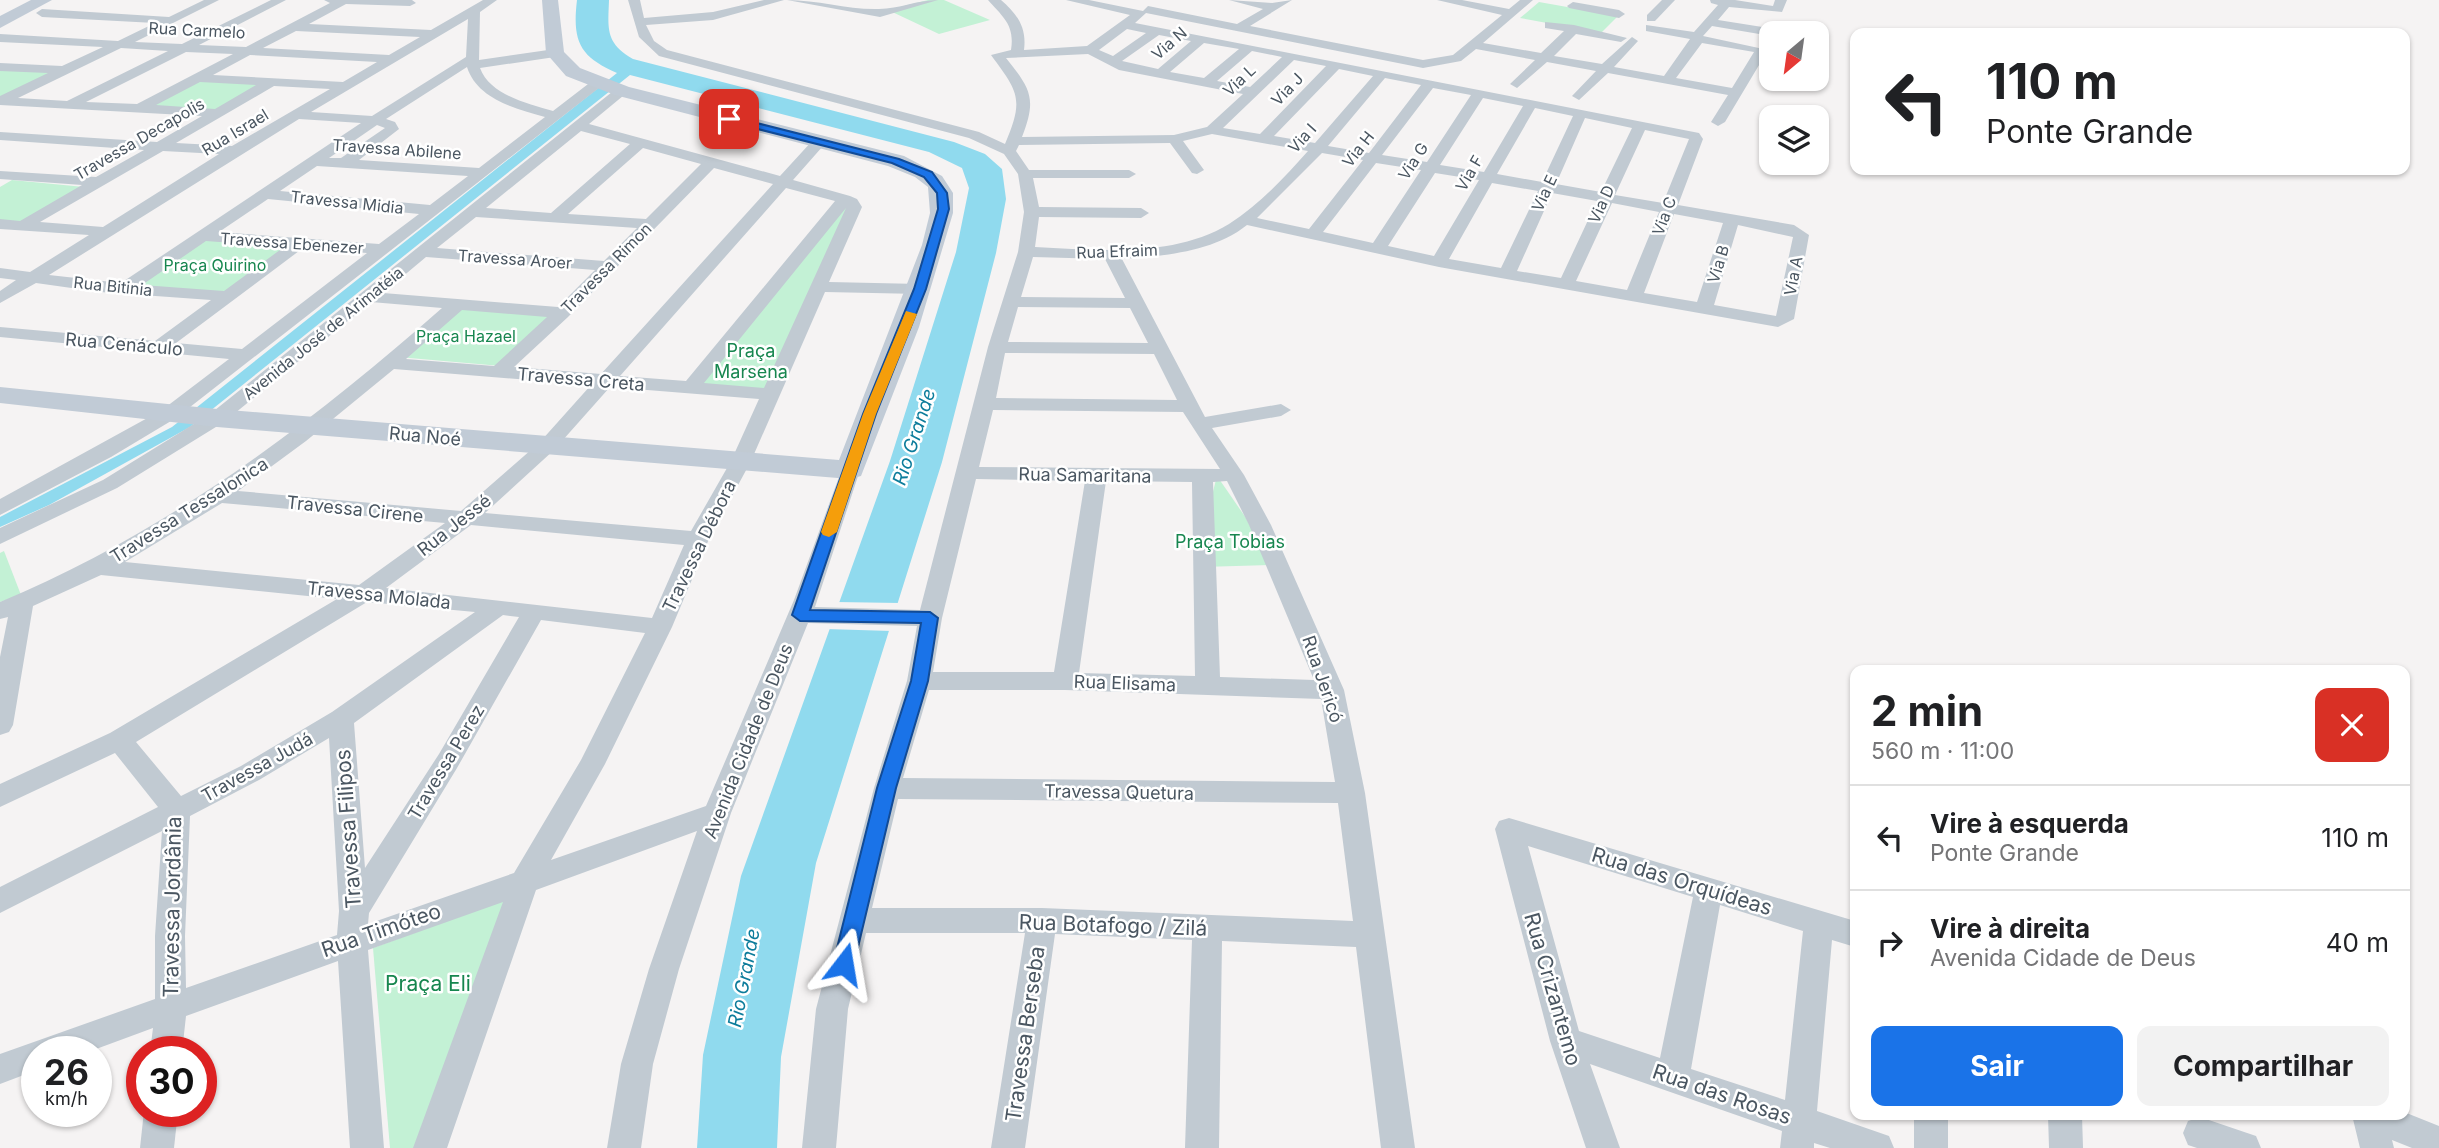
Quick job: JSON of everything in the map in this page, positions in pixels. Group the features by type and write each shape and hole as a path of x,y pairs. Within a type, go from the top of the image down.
{"street":[{"path":"5,18 72,0"},
{"path":"0,101 213,0"},
{"path":"67,106 280,0"},
{"path":"320,0 410,3"},
{"name":"Rua Israel","path":"0,298 235,152 491,0"},
{"path":"126,288 375,120 474,61 555,53 551,0"},
{"path":"635,0 643,36 651,47 680,60 1011,146 1174,139 1212,130 1732,219"},
{"path":"640,22 713,16 778,0"},
{"path":"793,0 880,13 932,0"},
{"path":"993,0 1017,22 1020,29 1017,52"},
{"path":"1072,0 1238,28 1423,64 1451,60 1475,45 1527,0"},
{"path":"1090,50 1123,25 1166,0"},
{"path":"1235,0 1274,7"},
{"path":"1238,28 1286,0"},
{"path":"1595,10 1605,0"},
{"path":"1669,0 1650,23 1697,38 1762,50 1718,122"},
{"path":"1710,0 1774,10 1778,10 1782,0"},
{"path":"139,109 343,1"},
{"path":"1450,1 1512,13"},
{"path":"1668,80 1697,38 1728,1"},
{"path":"103,16 127,5"},
{"path":"0,31 43,6 103,16 171,20"},
{"path":"1573,6 1619,14"},
{"path":"474,10 473,70 481,81 526,107 552,116"},
{"path":"1710,22 1759,30"},
{"path":"1123,25 1249,47 1640,125"},
{"path":"1549,25 1627,40 1605,69 1579,96"},
{"path":"293,27 436,34"},
{"path":"1517,84 1574,29"},
{"path":"1112,62 1155,32"},
{"name":"Rua Carmelo","path":"0,38 392,59"},
{"name":"Via N","path":"1159,75 1202,38"},
{"path":"1475,45 1737,93"},
{"path":"1205,84 1249,47"},
{"path":"1011,146 1023,121 1026,96 1018,79 997,54 1090,50 1112,62 1159,75 1251,91"},
{"name":"Avenida Cidade de Deus","path":"555,53 573,72 609,87 896,161 928,174 937,182 944,209 920,289 850,470 800,615 717,813 664,969 637,1064 624,1148"},
{"name":"Via L","path":"1212,130 1291,56"},
{"name":"Via J","path":"1263,139 1335,65"},
{"path":"0,67 64,70"},
{"name":"Via I","path":"1244,220 1317,148 1381,74"},
{"path":"199,78 347,86"},
{"name":"Travessa Decapolis","path":"24,225 271,82"},
{"name":"Via H","path":"1312,236 1430,83"},
{"name":"Avenida José de Arimatéia","path":"0,508 171,414 552,116 609,87"},
{"name":"Avenida José de Arimatéia","path":"0,537 110,484 214,418 369,298 579,126 609,87"},
{"name":"Via G","path":"1377,250 1479,93"},
{"path":"0,101 219,113"},
{"name":"Via F","path":"1439,262 1531,103"},
{"name":"Via E","path":"1507,274 1581,113"},
{"path":"298,115 375,120 390,125 392,129 344,163"},
{"name":"Via C","path":"1633,298 1696,139 1694,136 1640,125"},
{"name":"Via D","path":"1566,285 1604,197 1640,125"},
{"path":"579,126 845,199 691,387"},
{"path":"1,137 235,152"},
{"path":"1174,139 1197,170"},
{"path":"555,217 641,142"},
{"name":"Rua Jessé","path":"0,796 119,740 365,593 464,520 547,446 818,143"},
{"path":"819,1148 832,1009 887,788 919,681 930,618 997,347 1026,253 1032,212 1025,174 1011,146"},
{"name":"Travessa Abilene","path":"314,161 478,172"},
{"name":"Travessa Rimon","path":"498,372 562,313 711,162"},
{"path":"1025,174 1129,174"},
{"path":"4,178 99,182"},
{"name":"Travessa Midia","path":"266,194 429,210"},
{"name":"Travessa Débora","path":"430,1148 524,880 572,802 660,627 698,539 741,461 852,215 852,202 845,199"},
{"path":"471,212 651,224"},
{"path":"1032,212 1141,213"},
{"name":"Via A","path":"1704,309 1784,321 1800,232 1732,219"},
{"name":"Via B","path":"1704,309 1732,219"},
{"path":"1244,220 1439,262 1704,309"},
{"name":"Rua Efraim","path":"1026,253 1144,253 1198,243 1221,235 1244,220"},
{"path":"0,224 107,232"},
{"name":"Travessa Ebenezer","path":"205,236 380,249"},
{"path":"159,347 298,244"},
{"name":"Travessa Aroer","path":"422,252 608,267"},
{"name":"Rua Jericó","path":"1111,254 1194,415 1234,475 1261,525 1331,690 1343,738 1398,1148"},
{"name":"Rua Bitinia","path":"0,273 126,288 227,296"},
{"path":"818,287 920,289"},
{"path":"369,298 562,313"},
{"path":"1009,302 1136,303"},
{"name":"Travessa Tessalonica","path":"11,607 98,566 220,496 316,427 459,303"},
{"name":"Rua Cenáculo","path":"0,332 248,355"},
{"path":"997,347 1158,349"},
{"name":"Travessa Creta","path":"392,363 771,394"},
{"name":"Rua Noé","path":"0,395 316,427 850,470"},
{"path":"985,404 1194,415 1281,411"},
{"name":"Rua Samaritana","path":"968,473 1234,475"},
{"path":"1065,681 1096,475"},
{"path":"1202,476 1208,686"},
{"name":"Travessa Cirene","path":"220,496 698,539"},
{"name":"Travessa Molada","path":"98,566 499,607 660,627"},
{"path":"0,725 11,607"},
{"name":"Travessa Judá","path":"0,901 250,773 341,719 499,607"},
{"name":"Travessa Perez","path":"355,911 448,761 535,611"},
{"path":"800,615 930,618"},
{"name":"Rua Elisama","path":"919,681 1065,681 1331,690"},
{"name":"Travessa Filipos","path":"341,719 355,911 352,940 368,1148"},
{"name":"Travessa Jordânia","path":"119,740 177,811 168,1036"},
{"name":"Travessa Quetura","path":"887,788 1351,793"},
{"name":"Rua Timóteo","path":"90,1036 352,940 717,813"},
{"name":"Rua das Orquídeas","path":"1509,829 1850,932"},
{"name":"Rua Crizantemo","path":"1509,829 1566,1041 1603,1148"},
{"path":"1673,1077 1709,889"},
{"name":"Rua Botafogo / Zilá","path":"855,920 1042,921 1371,934"},
{"name":"Travessa Berseba","path":"1008,1148 1042,921"},
{"path":"1798,1135 1819,922"},
{"path":"1202,1148 1207,928"},
{"name":"Rua das Rosas","path":"1566,1041 1673,1077 1798,1135 1877,1148"},
{"path":"0,1069 21,1061"},
{"path":"1931,1120 1931,1148"},
{"path":"2065,1120 2066,1148"},
{"path":"2372,1126 2439,1142"},
{"path":"157,1148 159,1127"},
{"path":"2199,1132 2244,1148"}],"green space":[{"path":"928,0 944,0 990,20 939,34 888,10"},
{"path":"1539,2 1618,16 1601,33 1520,18"},
{"path":"0,70 58,72 0,99"},
{"path":"201,80 263,84 214,111 148,107"},
{"path":"12,180 84,187 21,222 0,221 0,187"},
{"name":"Praça Marsena","path":"842,197 854,200 768,390 698,384"},
{"name":"Praça Quirino","path":"208,236 291,244 223,294 131,287"},
{"name":"Praça Hazael","path":"454,309 550,315 501,366 398,357"},
{"name":"Praça Tobias","path":"1217,476 1246,518 1270,565 1202,567 1206,519"},
{"path":"4,551 21,595 0,602 0,553"},
{"name":"Praça Eli","path":"517,895 419,1148 390,1148 373,948"}],"water":[{"name":"Rio Grande","path":"577,0 609,0 610,34 617,47 633,59 954,142 985,154 1002,169 1006,199 996,253 942,462 816,863 781,1057 777,1148 697,1148 703,1055 741,876 890,461 956,252 969,188 962,168 929,152 630,75 190,427 49,505 0,527 0,517 172,427 617,73 594,61 581,46 576,27"}],"pier":[{"path":"836,602 900,603 892,631 825,629"}],"slow traffic":[{"path":"829,532 869,414 910,314"}],"route":[{"path":"729,119 896,161 928,174 937,182 942,193 944,209 920,289 869,414 800,615 930,618 919,681 887,788 844,964"}]}
